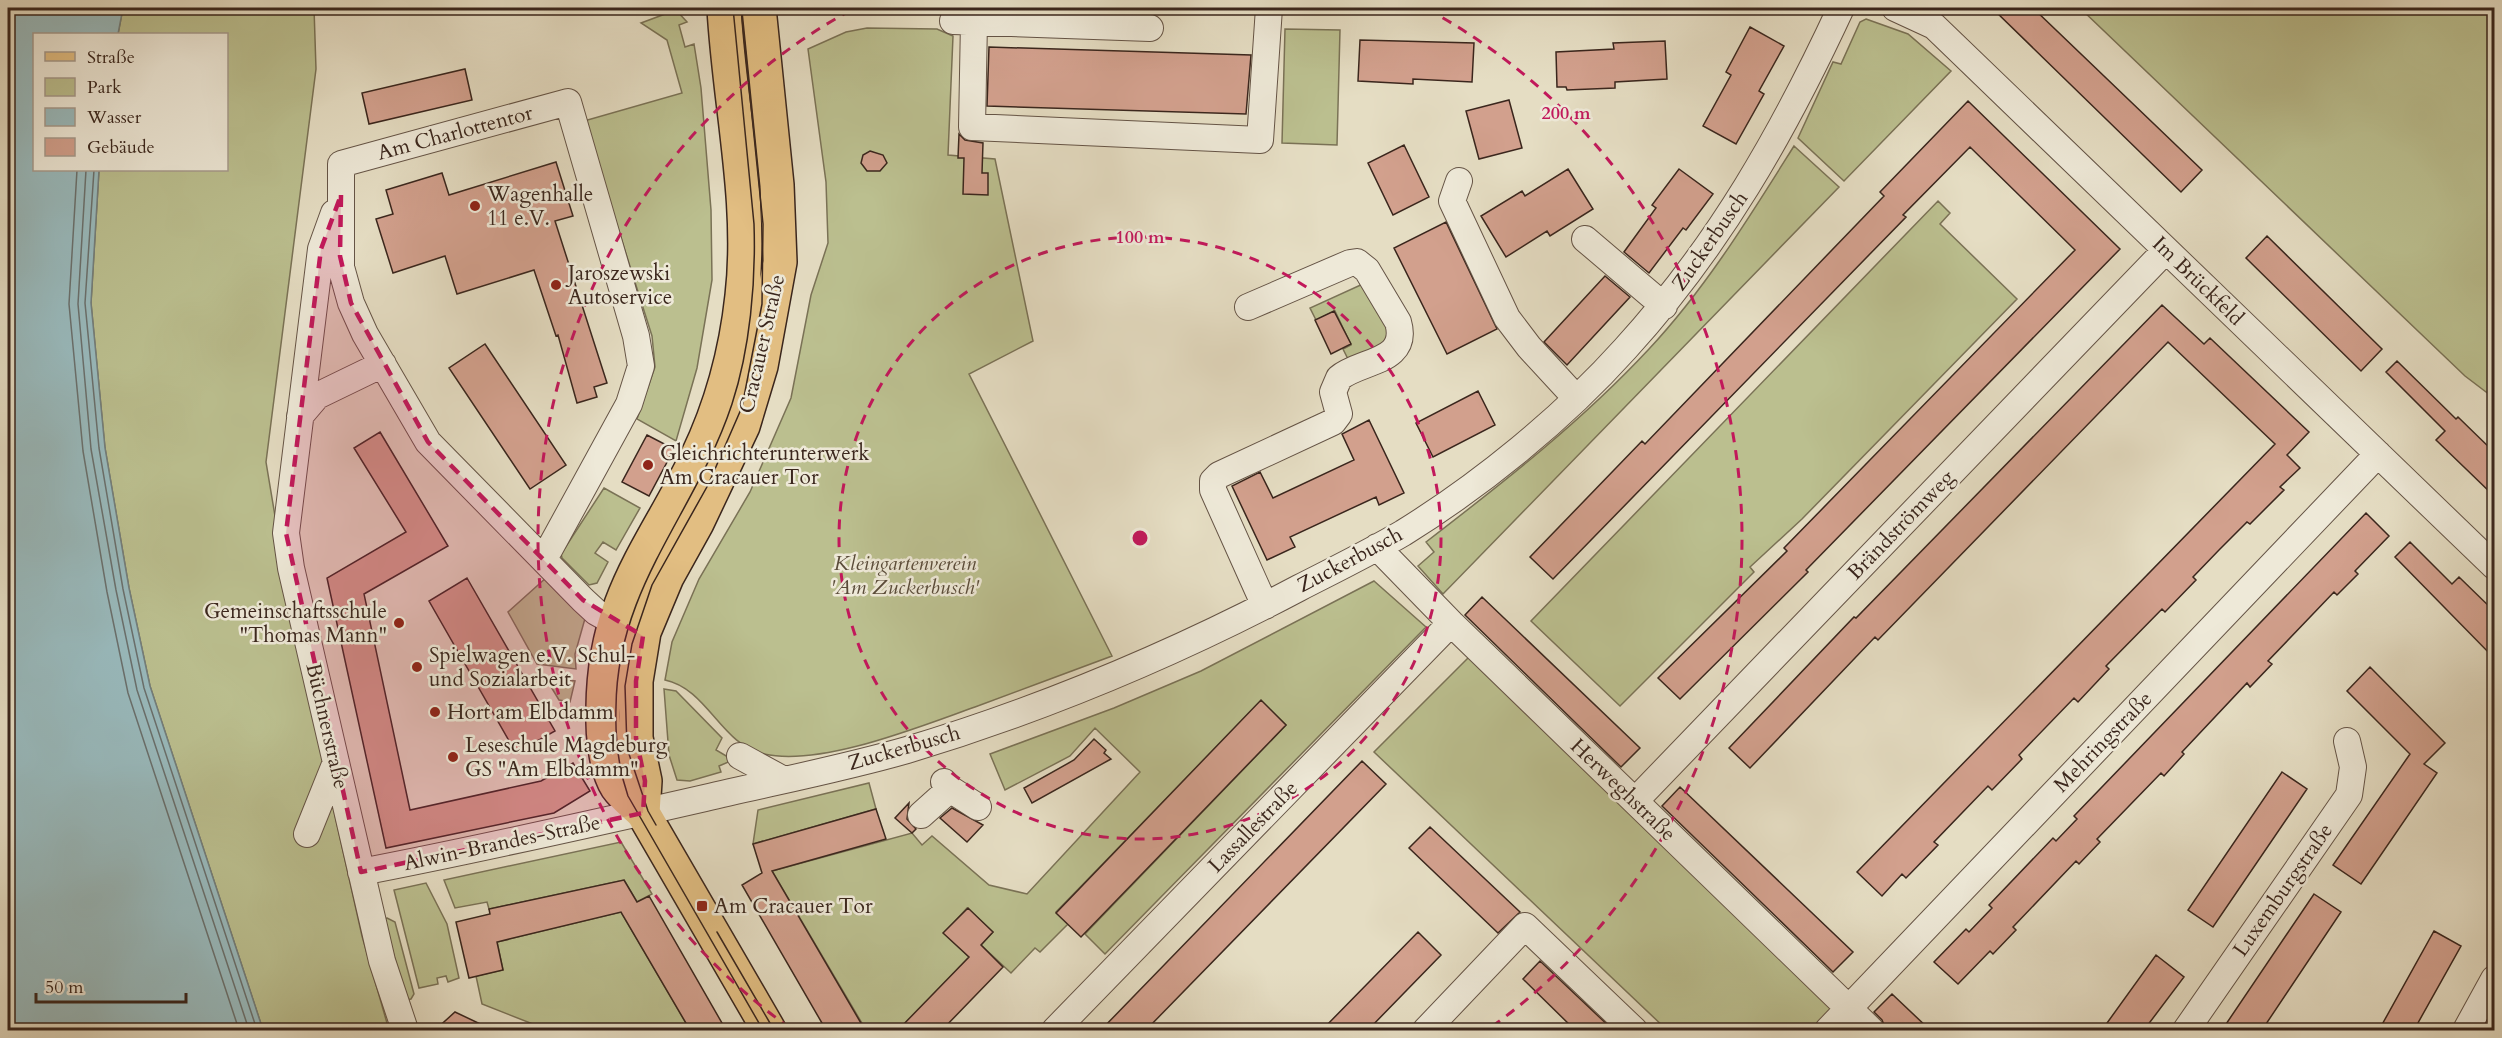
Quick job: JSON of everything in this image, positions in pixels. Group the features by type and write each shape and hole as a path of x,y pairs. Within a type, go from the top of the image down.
{"main road":[{"name":"Cracauer Straße","path":"643,813 645,781 636,738 636,681 643,636 666,577 698,523 743,426 759,375 780,262 780,224 758,15"},
{"name":"Cracauer Straße","path":"722,16 744,253 742,296 731,362 714,417 696,458 635,567 614,622 604,668 604,741 616,786 643,813 769,1030"}],"street":[{"path":"1150,28 964,21 972,128 1260,140 1269,8"},
{"name":"Zuckerbusch","path":"643,813 907,750 1034,706 1160,658 1266,606 1405,531 1498,465 1576,398 1622,353 1664,306 1701,259 1741,199 1807,82 1841,8"},
{"name":"Im Brückfeld","path":"1895,8 1934,26 2494,566"},
{"name":"Am Charlottentor","path":"340,195 341,164 568,102 636,336 641,366 629,404 549,550 543,556"},
{"path":"1459,181 1452,201 1507,318 1529,347 1576,398"},
{"path":"340,195 340,256 347,291 357,319 428,442 543,556 583,600 614,622 643,636"},
{"name":"Büchnerstraße","path":"340,195 321,249 285,521 287,544 361,872 382,961 405,1030"},
{"path":"1585,239 1664,306"},
{"name":"Brändströmweg","path":"1635,801 2166,250"},
{"path":"1248,307 1357,262 1366,270 1398,322 1400,332 1397,344 1389,355 1339,378 1333,392 1339,414 1332,422 1219,475 1213,481 1212,490 1266,606"},
{"path":"300,416 317,396 383,364"},
{"name":"Mehringstraße","path":"1828,1030 2378,454"},
{"name":"Herweghstraße","path":"1377,547 1452,623 1871,1030"},
{"name":"Lassallestraße","path":"1055,1030 1452,623"},
{"name":"Luxemburgstraße","path":"2186,1030 2349,795 2353,767 2347,741"},
{"path":"740,756 784,780"},
{"path":"307,834 336,762"},
{"path":"921,815 947,786 978,807"},
{"name":"Alwin-Brandes-Straße","path":"361,872 643,813"},
{"path":"1426,1030 1525,926 1634,1030"},
{"path":"2466,1030 2494,979"}],"highlighted area":[{"path":"341,195 340,256 351,303 428,442 583,600 643,636 636,681 636,738 645,781 643,813 361,872 286,533 321,249"}],"green space":[{"path":"123,8 314,8 316,69 266,462 295,636 362,936 389,1030 263,1030 150,686 129,588 105,448 91,303 99,171 228,171 228,33 118,33"},
{"path":"2080,8 2494,8 2494,398 2465,376"},
{"path":"676,10 687,22 679,25 685,47 694,44 701,88 711,210 712,280 697,368 676,441 637,419 655,367 652,336 584,121 682,93 667,40 641,23"},
{"path":"1866,19 1908,34 1951,71 1844,181 1798,138 1833,62 1841,64 1860,22"},
{"name":"Kleingartenverein 'Am Zuckerbusch'","path":"867,28 937,29 953,36 948,155 995,159 1033,341 969,374 1112,656 900,734 842,750 813,755 764,754 749,749 736,740 693,694 680,685 665,680 672,642 699,579 750,492 791,398 811,295 828,243 826,182 808,49 846,32"},
{"path":"1285,29 1340,30 1337,145 1282,143"},
{"path":"1794,146 1839,187 1443,594 1418,566 1434,552 1426,542 1570,426 1649,349 1670,326 1708,276 1744,225"},
{"path":"1938,201 1950,213 1940,224 2017,299 1802,519 1750,567 1754,572 1620,706 1531,621"},
{"path":"1365,283 1392,328 1386,343 1350,363 1343,349 1351,345 1335,311 1316,320 1310,308"},
{"path":"604,488 640,508 616,550 603,542 595,553 608,562 597,583 589,585 562,558 561,554"},
{"path":"547,577 586,615 575,654 576,669 537,664 508,612"},
{"path":"1374,581 1426,627 1105,954 1085,934 1286,725 1261,701 1056,912 1068,924 1040,952 1035,948 1011,973 981,945 993,932 967,908 944,933 969,957 904,1026 909,1030 866,1030 772,871 912,833 922,845 932,836 989,885 1027,894 1140,772 1095,728 1070,756 1005,790 990,754 1114,708 1201,671"},
{"path":"1469,657 1837,1008 1815,1030 1667,1030 1374,752"},
{"path":"545,677 575,681 570,702 559,700"},
{"path":"664,689 676,691 722,738 716,750 733,760 719,766 721,772 690,781 677,780 669,755"},
{"path":"869,783 876,809 753,844 758,810"},
{"path":"621,842 652,894 637,902 624,880 489,909 487,902 455,908 444,880"},
{"path":"426,883 447,924 459,978 448,982 446,976 437,978 438,984 419,988 394,890"},
{"path":"621,912 690,1030 548,1030 482,1004 476,976 503,970 497,942"},
{"path":"384,919 395,922 414,994 411,999 406,1000"}],"water":[{"path":"8,8 123,8 118,33 33,33 33,171 99,171 91,303 105,448 129,588 150,686 263,1030 8,1030"}],"building":[{"path":"1992,8 2033,8 2202,170 2181,192"},
{"path":"1750,27 1784,46 1759,91 1764,94 1736,144 1703,126 1731,75 1726,72"},
{"path":"1360,40 1474,43 1472,82 1413,79 1413,84 1358,81"},
{"path":"1665,41 1667,79 1615,82 1615,88 1567,90 1566,87 1557,87 1556,52 1614,49 1613,43"},
{"path":"989,47 1251,55 1246,114 987,106"},
{"path":"465,69 472,100 369,124 362,93"},
{"path":"1509,100 1522,148 1479,159 1466,111"},
{"path":"1968,101 2120,249 1806,570 1808,572 1680,699 1658,678 1787,551 1784,548 2075,250 1970,147 1903,215 1906,217 1553,579 1530,557 1642,441 1645,444 1884,196 1880,192"},
{"path":"959,134 965,140 983,143 982,173 988,173 988,195 963,194 964,158 958,158"},
{"path":"1404,145 1429,197 1393,215 1368,163"},
{"path":"870,151 883,155 887,163 880,171 867,171 861,163 863,155"},
{"path":"556,162 573,216 555,221 607,383 594,387 597,397 577,403 558,335 556,336 534,270 457,294 445,256 393,273 376,219 393,214 386,190 442,173 449,195"},
{"path":"1568,169 1593,209 1550,236 1547,231 1506,257 1481,216 1522,191 1525,196"},
{"path":"1679,169 1713,194 1686,230 1683,228 1649,273 1624,252 1656,208 1652,205"},
{"path":"1446,222 1497,329 1447,354 1394,248"},
{"path":"2267,236 2382,349 2361,371 2246,258"},
{"path":"1605,276 1630,297 1567,365 1544,342"},
{"path":"2162,305 2204,344 2210,338 2309,432 2287,455 2300,468 2280,487 2284,490 2250,524 2247,522 2193,577 2196,580 2165,612 2162,609 2106,666 2109,669 2078,702 2074,698 2019,755 2022,759 1992,790 1988,786 1934,842 1938,845 1906,878 1902,874 1882,896 1857,872 2275,444 2168,342 1878,640 1875,637 1750,768 1729,748 1854,617 1856,618"},
{"path":"1334,311 1351,344 1331,354 1315,320"},
{"path":"485,344 566,465 530,489 449,368"},
{"path":"2397,361 2456,419 2458,417 2494,452 2494,496 2436,440 2445,431 2386,372"},
{"path":"1478,391 1495,425 1433,457 1416,423"},
{"path":"1369,420 1404,493 1379,505 1376,497 1290,537 1295,547 1267,560 1232,486 1260,472 1273,498 1354,460 1342,434"},
{"path":"380,432 448,546 364,594 410,810 541,781 573,763 590,791 554,813 386,848 327,578 406,532 354,448"},
{"name":"Gleichrichterunterwerk Am Cracauer Tor","path":"647,435 674,449 649,496 622,482"},
{"path":"2366,513 2389,536 2355,571 2358,574 2337,595 2334,592 2268,661 2272,664 2250,687 2247,683 2182,752 2184,754 2164,776 2161,773 2097,839 2100,842 2079,864 2076,861 2013,927 2016,930 1993,954 1990,951 1958,984 1934,962 1966,929 1969,932 1992,908 1989,905 2053,838 2056,841 2077,819 2074,816"},
{"path":"2410,542 2452,584 2459,577 2494,611 2494,658 2395,557"},
{"path":"467,578 555,731 516,753 429,601"},
{"path":"1482,597 1640,748 1621,767 1465,615"},
{"path":"2370,667 2445,743 2424,764 2437,773 2361,884 2333,865 2410,754 2347,691"},
{"path":"1261,700 1286,725 1081,937 1056,913"},
{"path":"1094,739 1106,750 1104,753 1111,759 1032,803 1024,788 1074,760"},
{"path":"1362,761 1386,784 1146,1030 1101,1030"},
{"path":"2282,772 2307,789 2213,927 2188,910"},
{"path":"1680,787 1853,952 1833,972 1662,806"},
{"path":"909,803 907,819 916,829 912,833 895,818"},
{"path":"952,808 983,825 967,842 940,818"},
{"path":"876,809 886,839 772,871 865,1030 826,1030 742,885 762,873 753,844"},
{"path":"1430,827 1520,912 1498,933 1409,848"},
{"path":"624,880 637,902 649,896 726,1030 690,1030 621,912 497,942 503,970 469,978 456,922 490,914 489,909"},
{"path":"2314,894 2341,912 2262,1030 2222,1030"},
{"path":"968,908 993,932 981,945 1003,967 942,1030 898,1030 969,957 943,933"},
{"path":"2434,931 2461,946 2414,1030 2379,1030"},
{"path":"1418,932 1441,955 1368,1030 1322,1030"},
{"path":"2156,955 2184,977 2144,1030 2102,1030"},
{"path":"1540,961 1613,1030 1575,1030 1523,979"},
{"path":"1892,994 1930,1030 1886,1030 1882,1020 1874,1012"},
{"path":"455,1012 493,1030 435,1030"}],"tram line":[{"path":"733,8 754,224 753,292 747,338 738,383 717,443 661,551 629,624 620,664 616,730 618,752 628,796 763,1030"},
{"path":"656,825 648,811 627,748 625,686 632,644 652,585 708,485 742,407 762,304 763,224 741,8"},
{"path":"717,932 774,1030"}],"place":[{"name":"Wagenhalle 11 e.V.","path":"475,206"},
{"name":"Jaroszewski Autoservice","path":"556,285"},
{"name":"Gleichrichterunterwerk Am Cracauer Tor","path":"648,465"},
{"name":"Gemeinschaftsschule \"Thomas Mann\"","path":"399,623"},
{"name":"Spielwagen e.V. Schul- und Sozialarbeit","path":"417,667"},
{"name":"Hort am Elbdamm","path":"435,712"},
{"name":"Leseschule Magdeburg GS \"Am Elbdamm\"","path":"453,757"},
{"name":"Am Cracauer Tor","path":"702,906"}]}
